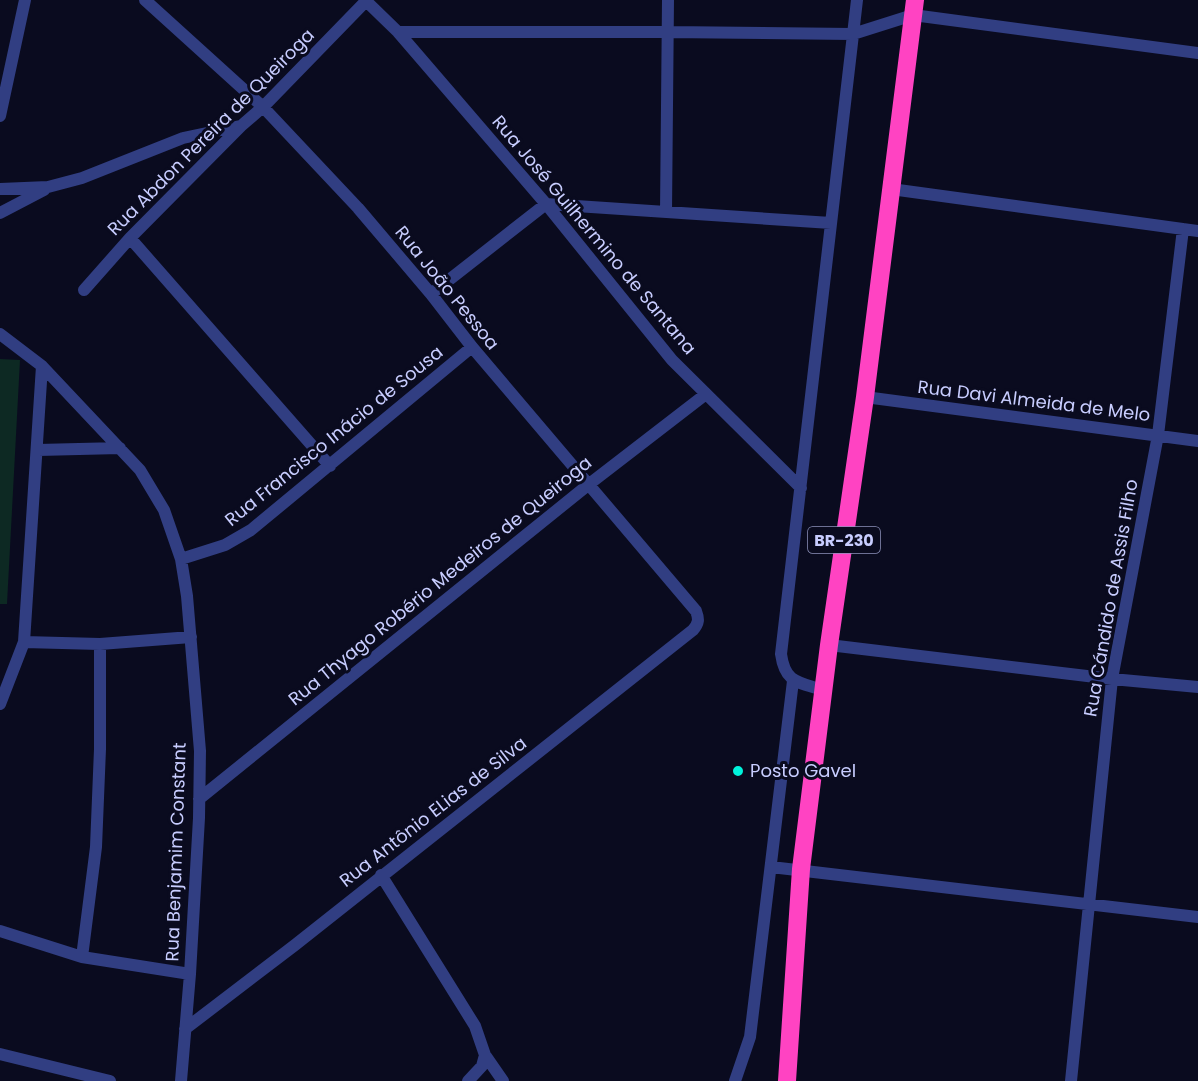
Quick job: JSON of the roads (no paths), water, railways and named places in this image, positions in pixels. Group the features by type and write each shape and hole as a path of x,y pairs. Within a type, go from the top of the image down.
{"highway":[{"name":"BR-230","path":"787,1081 801,869 828,645 865,397 914,7"}],"street":[{"path":"0,116 26,0"},
{"name":"Rua João Pessoa","path":"145,0 263,107 358,208 431,294 472,347 696,611 698,618"},
{"path":"666,212 668,0"},
{"path":"823,690 793,681 786,671 781,654 857,0"},
{"name":"Rua Abdon Pereira de Queiroga","path":"84,290 130,238 241,126 263,107 365,1"},
{"name":"Rua José Guilhermino de Santana","path":"365,1 398,32 546,204 672,360 801,488"},
{"path":"398,32 853,34 914,7 1198,53"},
{"path":"0,189 48,187 82,178 183,138 241,126"},
{"path":"0,213 48,187"},
{"path":"891,189 1198,231"},
{"path":"431,294 546,204 831,223"},
{"name":"Rua Cándido de Assis Filho","path":"1071,1081 1112,679 1158,435 1184,229"},
{"path":"130,238 330,466"},
{"name":"Rua Benjamim Constant","path":"0,334 42,366 140,470 164,510 182,559 200,751 190,974 181,1081"},
{"name":"Rua Francisco Inácio de Sousa","path":"182,559 225,545 251,530 472,347"},
{"path":"0,704 24,642 42,366"},
{"name":"Rua Thyago Robério Medeiros de Queiroga","path":"199,799 588,484 706,394"},
{"name":"Rua Davi Almeida de Melo","path":"865,397 1198,441"},
{"path":"38,450 120,448"},
{"name":"Rua Antônio ELias de Silva","path":"185,1029 295,945 693,630 698,618"},
{"path":"24,642 100,644 191,637"},
{"path":"82,957 96,847 100,749 100,644"},
{"path":"828,645 1198,687"},
{"path":"735,1081 750,1037 793,681"},
{"path":"771,867 1198,917"},
{"path":"381,875 476,1026 485,1055 503,1081"},
{"path":"0,931 82,957 190,974"},
{"path":"0,1054 110,1081"},
{"path":"468,1081 482,1066 485,1055"}],"place":[{"name":"Posto Gavel","path":"738,771"}]}
